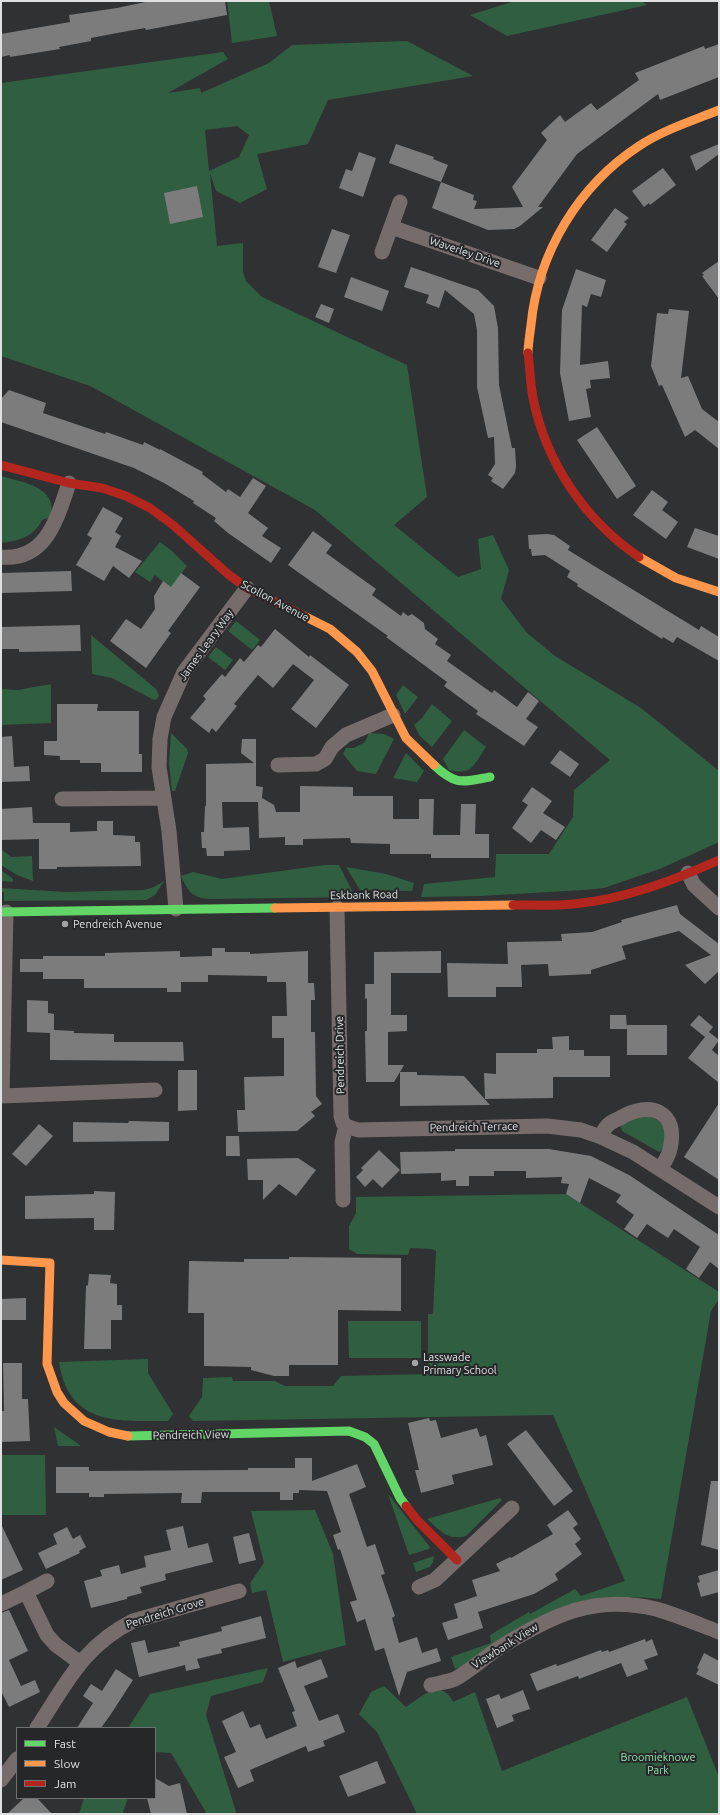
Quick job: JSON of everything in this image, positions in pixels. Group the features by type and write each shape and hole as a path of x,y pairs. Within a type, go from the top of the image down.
{"street":[{"path":"719,110 666,131 623,157 604,174 571,212 555,239 539,278 529,331 530,382 536,415 550,454 567,484 590,516 626,549 669,574 719,592"},
{"path":"382,252 400,202"},
{"name":"Waverley Drive","path":"391,226 539,278"},
{"name":"Scollon Avenue","path":"1,465 69,483 102,488 126,496 150,508 173,525 228,576 247,588 330,630 356,652 372,671 406,738 427,760 452,779 462,782 490,777"},
{"path":"1,557 13,558 28,553 40,545 56,522 69,483"},
{"name":"James Leary Way","path":"176,909 169,831 159,767 160,739 164,717 172,696 184,672 247,588"},
{"path":"278,765 316,764 325,759 332,747 346,735 393,715"},
{"path":"62,799 163,798"},
{"name":"Eskbank Road","path":"3,912 336,908 592,902 616,899 643,891 719,860"},
{"path":"688,873 694,885 719,908"},
{"name":"Pendreich Drive","path":"336,908 341,1116 342,1123 346,1126 343,1132 342,1142 343,1200"},
{"path":"3,912 1,1096 155,1090"},
{"path":"601,1137 607,1125 631,1111 645,1108 655,1110 665,1117 671,1128 672,1140 670,1151 661,1168"},
{"name":"Pendreich Terrace","path":"346,1126 358,1130 547,1126 581,1130 601,1137 633,1152 661,1168 719,1207"},
{"name":"Pendreich View","path":"1,1260 50,1263 47,1364 50,1379 56,1391 72,1412 82,1420 109,1433 124,1436 349,1431 365,1437 374,1444 400,1498 417,1520 457,1560"},
{"path":"419,1587 435,1580 512,1508"},
{"path":"1,1604 47,1582"},
{"name":"Pendreich Grove","path":"38,1727 80,1662 100,1642 117,1629 133,1621 239,1590"},
{"path":"26,1592 47,1635 56,1645 80,1662"},
{"name":"Viewbank View","path":"431,1684 454,1679 532,1628 572,1610 594,1605 616,1604 641,1606 658,1610 719,1632"},
{"path":"1,1780 16,1760"}],"green space":[{"path":"227,1 269,1 277,36 232,43"},
{"path":"515,1 642,1 647,5 507,36 470,15"},
{"path":"407,41 473,76 328,100 308,144 257,154 267,189 240,203 216,191 210,173 217,246 243,243 243,272 246,281 262,297 407,365 427,497 394,525 458,577 481,569 478,539 493,535 509,570 501,599 527,633 555,656 641,708 719,771 719,842 662,868 604,888 480,896 421,897 424,884 495,877 496,854 549,854 573,817 574,790 610,760 315,510 90,386 1,356 1,83 223,52 228,59 168,93 200,88 201,93 269,63 292,45","holes":["237,126 249,135 239,157 209,171 205,130"]},
{"path":"1,476 29,484 44,492 49,498 52,507 51,517 42,520 39,526 30,534 13,541 1,543"},
{"path":"160,542 172,551 187,566 171,588 155,575 150,582 135,572"},
{"path":"236,621 260,640 252,650 228,631"},
{"path":"91,635 156,689 159,696 157,699 154,700 112,678 92,674"},
{"path":"216,647 233,660 225,670 208,657"},
{"path":"51,684 51,723 1,725 1,689 18,690"},
{"path":"403,685 418,697 405,714 396,695"},
{"path":"432,704 452,721 432,747 420,736 414,725 422,718"},
{"path":"464,730 486,747 472,767 468,770 449,770 443,759"},
{"path":"171,733 187,749 188,753 175,791 172,791 169,764"},
{"path":"369,733 384,734 394,739 376,774 357,771 343,754 346,748 354,748 365,742"},
{"path":"406,753 424,771 417,782 393,778"},
{"path":"1,849 11,857 32,856 33,881 17,875 1,865"},
{"path":"325,865 339,865 355,897 208,899 194,895 188,889 181,876 193,872 222,879"},
{"path":"346,867 386,874 414,883 412,891 360,890"},
{"path":"1,870 13,879 13,882 1,881"},
{"path":"164,881 155,895 146,900 4,901 4,892 1,892 1,888 66,892 144,890 154,887"},
{"path":"644,1116 657,1120 664,1127 665,1143 663,1150 659,1152 622,1131 621,1127 624,1122"},
{"name":"Lasswade Primary School","path":"566,1194 719,1292 719,1299 711,1311 661,1599 619,1597 582,1602 564,1607 546,1614 528,1624 476,1658 455,1669 451,1657 491,1643 490,1635 529,1612 530,1614 575,1589 581,1596 625,1581 553,1415 193,1421 189,1416 202,1397 203,1378 232,1377 233,1381 275,1381 285,1386 333,1386 341,1376 428,1374 428,1314 433,1314 436,1251 432,1249 410,1248 408,1255 357,1254 349,1249 349,1226 356,1213 356,1197"},
{"path":"348,1321 421,1321 421,1358 349,1358"},
{"path":"148,1359 148,1373 173,1414 168,1421 131,1421 114,1419 98,1416 84,1409 73,1398 64,1383 59,1362"},
{"path":"54,1427 81,1446 58,1446"},
{"path":"1,1455 45,1455 46,1515 1,1515"},
{"path":"388,1494 430,1547 429,1549 409,1555"},
{"path":"500,1498 502,1500 466,1536 449,1536 440,1531 427,1519"},
{"path":"315,1510 333,1554 346,1645 283,1662 266,1590 252,1593 250,1583 264,1563 251,1511"},
{"path":"434,1556 430,1567 416,1572 413,1563"},
{"path":"268,1668 263,1682 211,1696 206,1715 236,1812 234,1814 207,1814 171,1753 156,1752 156,1727 129,1727 150,1694"},
{"name":"Broomieknowe Park","path":"384,1686 406,1707 431,1691 443,1691 453,1702 475,1692 502,1771 687,1697 719,1777 719,1814 417,1814 377,1732 359,1714 371,1692"},
{"path":"84,1799 128,1799 123,1812 125,1814 79,1814"}],"building":[{"path":"150,1 225,1 227,15 146,30 145,28 91,38 91,41 59,47 60,49 10,57 10,55 1,57 1,34 70,22 69,15 117,8"},
{"path":"719,44 719,77 660,100 658,94 577,154 538,207 543,207 520,226 514,229 488,230 432,208 441,182 474,195 473,200 477,201 474,209 523,207 512,187 547,140 541,133 560,115 565,122 591,103 597,110 639,80 635,73 704,46 705,49"},
{"path":"396,144 434,157 433,159 448,165 441,182 389,163"},
{"path":"719,144 719,154 696,171 690,156"},
{"path":"359,152 376,158 363,197 339,188 346,169 352,171"},
{"path":"663,168 676,185 650,205 649,203 644,207 632,191"},
{"path":"197,186 203,217 170,224 164,193"},
{"path":"615,208 629,218 624,222 627,224 607,252 591,240"},
{"path":"332,229 350,235 336,273 318,267"},
{"path":"719,261 719,299 702,276 704,275 702,273"},
{"path":"411,267 478,290 494,306 498,328 499,385 512,448 515,448 516,466 515,473 503,489 491,481 493,478 488,475 495,464 494,437 488,438 477,387 477,330 474,314 445,290 439,308 426,303 429,295 404,287"},
{"path":"576,269 606,280 601,297 591,294 587,307 582,305 580,365 608,361 610,378 590,380 591,388 586,389 591,417 569,421 560,373 562,310"},
{"path":"351,277 389,291 382,311 344,297"},
{"path":"321,304 334,309 329,323 315,317"},
{"path":"669,309 689,311 681,378 688,376 702,409 719,422 719,449 695,430 685,437 662,385 659,386 651,366 657,313 668,314"},
{"path":"9,390 46,403 43,413 143,445 144,442 160,449 203,472 202,474 226,492 228,489 240,497 253,478 266,486 248,513 268,528 262,536 281,548 271,563 228,533 214,521 216,518 193,503 194,501 164,483 134,468 1,422 1,399"},
{"path":"597,427 636,486 617,499 577,440"},
{"path":"652,490 668,502 662,510 678,522 666,539 633,515"},
{"path":"103,507 123,518 115,532 121,536 115,547 142,561 129,578 113,566 104,581 76,565 92,538 87,535"},
{"path":"695,528 719,536 719,559 687,547"},
{"path":"313,531 332,545 326,553 376,589 372,595 401,616 403,612 408,616 412,614 424,623 425,629 438,639 435,644 451,655 447,661 492,693 494,690 517,707 528,692 539,701 526,719 538,727 524,746 476,714 478,711 444,686 447,682 386,637 388,636 288,565"},
{"path":"528,535 554,535 570,546 568,550 699,630 701,626 719,637 719,661 677,637 673,643 663,637 662,639 577,586 578,584 567,577 570,571 545,555 532,556 531,549 529,549"},
{"path":"71,571 72,591 1,593 1,573"},
{"path":"181,573 200,587 168,631 171,633 146,668 110,641 126,619 141,629 155,609 154,596 163,581 171,587"},
{"path":"80,625 81,651 19,652 19,649 1,649 1,627"},
{"path":"275,629 309,657 310,655 349,685 316,728 291,709 314,680 293,664 273,688 258,675 234,704 237,706 216,732 212,728 209,733 190,718 206,699 203,696 222,674 225,677 240,658 244,662 258,645 261,647"},
{"path":"57,704 98,704 97,711 139,711 139,754 142,754 142,772 101,772 101,763 80,763 80,760 60,760 60,756 44,755 44,741 57,741"},
{"path":"12,736 14,767 29,766 30,781 1,782 1,737"},
{"path":"242,739 256,739 256,786 263,787 262,798 274,805 276,812 300,812 300,786 353,787 353,796 393,796 393,819 419,819 419,799 434,799 433,835 460,835 461,804 476,804 475,834 489,834 489,858 431,858 431,854 390,854 390,844 351,843 350,838 303,839 303,845 285,845 285,837 259,838 258,802 222,802 223,828 249,827 250,850 224,851 224,856 207,856 206,848 202,848 201,832 204,832 206,806 206,764 254,763 241,753"},
{"path":"560,750 579,764 570,777 550,763"},
{"path":"532,787 552,801 543,813 565,827 556,840 541,830 531,843 512,828 528,805 522,801"},
{"path":"32,807 33,823 70,823 70,832 97,831 97,821 113,821 113,835 135,836 135,842 140,842 141,866 57,867 57,869 39,869 39,839 1,840 1,809"},
{"path":"677,905 680,914 719,944 719,971 705,984 685,965 711,955 679,931 622,946 626,959 591,970 591,974 549,976 548,964 521,965 522,987 496,987 496,997 448,997 447,963 508,964 507,942 562,941 561,934 592,932 622,922 621,920"},
{"path":"212,948 225,948 225,952 250,952 250,954 308,951 308,983 314,983 315,1000 311,1000 311,1032 315,1032 316,1096 322,1104 311,1112 315,1116 297,1131 238,1132 237,1110 245,1110 244,1077 284,1076 284,1038 272,1038 272,1016 287,1016 286,982 267,982 267,976 208,975 208,982 181,982 181,992 167,992 167,988 84,988 84,979 43,979 43,972 20,972 20,959 43,959 43,956 105,956 105,953 180,951 180,957 212,956"},
{"path":"441,951 441,973 391,973 391,1015 407,1015 407,1031 388,1032 388,1065 404,1065 394,1082 366,1082 365,1031 367,1031 367,998 365,999 365,984 374,984 374,952"},
{"path":"27,1000 48,1001 48,1013 54,1014 54,1030 74,1031 74,1033 114,1034 114,1042 183,1042 184,1061 50,1060 50,1033 27,1032"},
{"path":"610,1015 626,1015 627,1029 610,1029"},
{"path":"699,1015 713,1027 705,1037 690,1025"},
{"path":"627,1025 667,1025 667,1055 627,1055"},
{"path":"709,1032 719,1040 712,1050 719,1056 719,1083 688,1058"},
{"path":"569,1036 569,1050 584,1050 584,1056 610,1056 610,1077 553,1077 553,1098 485,1099 484,1073 496,1074 496,1053 537,1053 537,1049 553,1049 552,1037"},
{"path":"178,1070 197,1070 197,1110 178,1111"},
{"path":"400,1072 417,1072 417,1075 464,1076 490,1105 400,1106"},
{"path":"719,1103 719,1180 684,1157"},
{"path":"129,1121 169,1122 169,1141 73,1142 73,1122 128,1123"},
{"path":"39,1124 53,1136 26,1166 12,1154"},
{"path":"226,1136 239,1136 240,1156 226,1156"},
{"path":"455,1149 549,1149 591,1156 629,1175 719,1235 719,1269 710,1262 699,1278 686,1269 700,1247 674,1229 668,1238 647,1224 637,1238 624,1229 634,1215 616,1202 621,1195 589,1178 580,1203 566,1194 569,1184 561,1183 562,1177 526,1178 526,1171 494,1171 494,1176 469,1176 469,1186 456,1186 456,1180 441,1181 441,1173 401,1174 400,1152 455,1151"},
{"path":"379,1150 400,1170 382,1188 373,1179 365,1187 356,1177 363,1170 361,1168"},
{"path":"298,1158 316,1170 296,1196 279,1184 263,1200 263,1180 248,1180 247,1159"},
{"path":"94,1191 115,1192 114,1230 94,1230 94,1218 25,1219 25,1196 94,1194"},
{"path":"289,1257 401,1258 401,1311 338,1310 338,1365 289,1365 289,1376 274,1376 251,1370 251,1367 204,1366 204,1313 188,1313 189,1261 244,1262 244,1259 289,1259"},
{"path":"89,1274 111,1275 110,1283 117,1284 117,1305 122,1305 122,1320 111,1320 111,1349 84,1349 86,1286 88,1285"},
{"path":"26,1298 26,1320 1,1320 1,1299"},
{"path":"3,1363 22,1363 22,1399 28,1399 30,1441 1,1442 1,1411 4,1411"},
{"path":"429,1418 430,1421 436,1420 441,1438 477,1428 480,1437 486,1435 493,1465 452,1475 454,1484 421,1493 415,1470 419,1470 408,1423"},
{"path":"526,1430 573,1491 554,1506 507,1444"},
{"path":"295,1458 312,1458 312,1481 357,1464 366,1487 349,1494 367,1547 375,1544 385,1574 381,1575 395,1616 392,1618 399,1643 417,1637 422,1653 437,1648 441,1661 407,1672 399,1696 384,1648 375,1651 365,1619 357,1622 350,1602 357,1600 340,1549 338,1550 333,1535 341,1532 327,1491 299,1490 299,1493 293,1493 293,1500 280,1500 280,1492 202,1492 201,1503 181,1503 182,1493 104,1494 104,1497 89,1497 89,1493 56,1493 56,1467 89,1467 89,1471 248,1470 248,1468 295,1468"},
{"path":"711,1481 719,1481 719,1550 701,1545"},
{"path":"568,1510 578,1524 573,1528 581,1539 575,1544 582,1554 555,1574 558,1580 534,1594 478,1612 483,1628 448,1640 442,1623 458,1618 454,1604 477,1596 472,1580 500,1571 496,1564 510,1557 511,1558 553,1534 547,1525"},
{"path":"1,1524 23,1570 1,1580"},
{"path":"183,1526 188,1548 208,1543 213,1562 165,1574 166,1580 140,1587 142,1593 127,1597 127,1599 91,1608 84,1581 102,1576 100,1570 119,1565 121,1574 146,1567 144,1556 171,1550 166,1530"},
{"path":"67,1527 73,1539 80,1535 86,1547 79,1551 80,1553 46,1569 38,1553 57,1544 53,1534"},
{"path":"249,1533 256,1560 239,1564 233,1537"},
{"path":"719,1570 719,1592 701,1597 697,1583 700,1582 698,1576"},
{"path":"9,1610 28,1651 9,1660 21,1686 35,1680 40,1692 9,1707 1,1691 1,1613"},
{"path":"261,1616 266,1638 221,1649 222,1653 197,1659 200,1668 186,1671 185,1665 139,1677 131,1643 145,1640 148,1653 180,1646 179,1642 222,1631 221,1627"},
{"path":"645,1639 646,1642 652,1639 658,1655 644,1660 648,1669 627,1677 621,1663 579,1679 578,1676 537,1691 530,1674 601,1650 602,1652 608,1650 609,1652"},
{"path":"704,1653 719,1661 719,1685 696,1674 699,1669 697,1668"},
{"path":"321,1659 328,1677 304,1686 319,1721 338,1714 345,1732 323,1741 325,1746 308,1752 306,1746 250,1770 254,1781 238,1788 224,1757 236,1752 222,1721 243,1711 250,1728 260,1724 266,1739 297,1726 292,1712 295,1711 278,1668 295,1661 297,1668"},
{"path":"116,1669 133,1680 102,1727 78,1727 93,1703 83,1696 91,1684 102,1691"},
{"path":"523,1690 530,1709 512,1715 514,1721 497,1728 486,1699 499,1694 501,1699"},
{"path":"377,1761 386,1783 348,1797 339,1776"},
{"path":"156,1779 169,1786 180,1783 187,1814 151,1814 147,1799 156,1799"},
{"path":"23,1799 38,1799 52,1814 7,1814"}],"traffic: fast":[{"path":"434,765 448,776 460,781 490,777"},
{"path":"1,912 275,908"},
{"path":"128,1436 349,1431 365,1437 374,1444 400,1498 406,1506"}],"traffic: slow":[{"path":"528,353 535,298 542,272 552,247 580,201 597,181 617,162 648,140 668,130 719,110"},
{"path":"639,557 676,578 719,592"},
{"path":"304,616 330,629 357,652 372,671 406,738 434,765"},
{"path":"275,908 513,905"},
{"path":"1,1260 50,1263 47,1364 57,1392 64,1403 84,1421 109,1432 128,1436"}],"traffic: jam":[{"path":"528,353 532,392 539,422 547,445 558,467 585,508 601,526 639,557"},
{"path":"1,465 69,483 102,488 126,496 150,508 173,525 229,575 247,588 304,616"},
{"path":"513,905 566,905 612,898 666,882 719,860"},
{"path":"406,1506 417,1520 457,1560"}],"place":[{"name":"Pendreich Avenue","path":"65,924"},
{"name":"Lasswade Primary School","path":"415,1363"}]}
